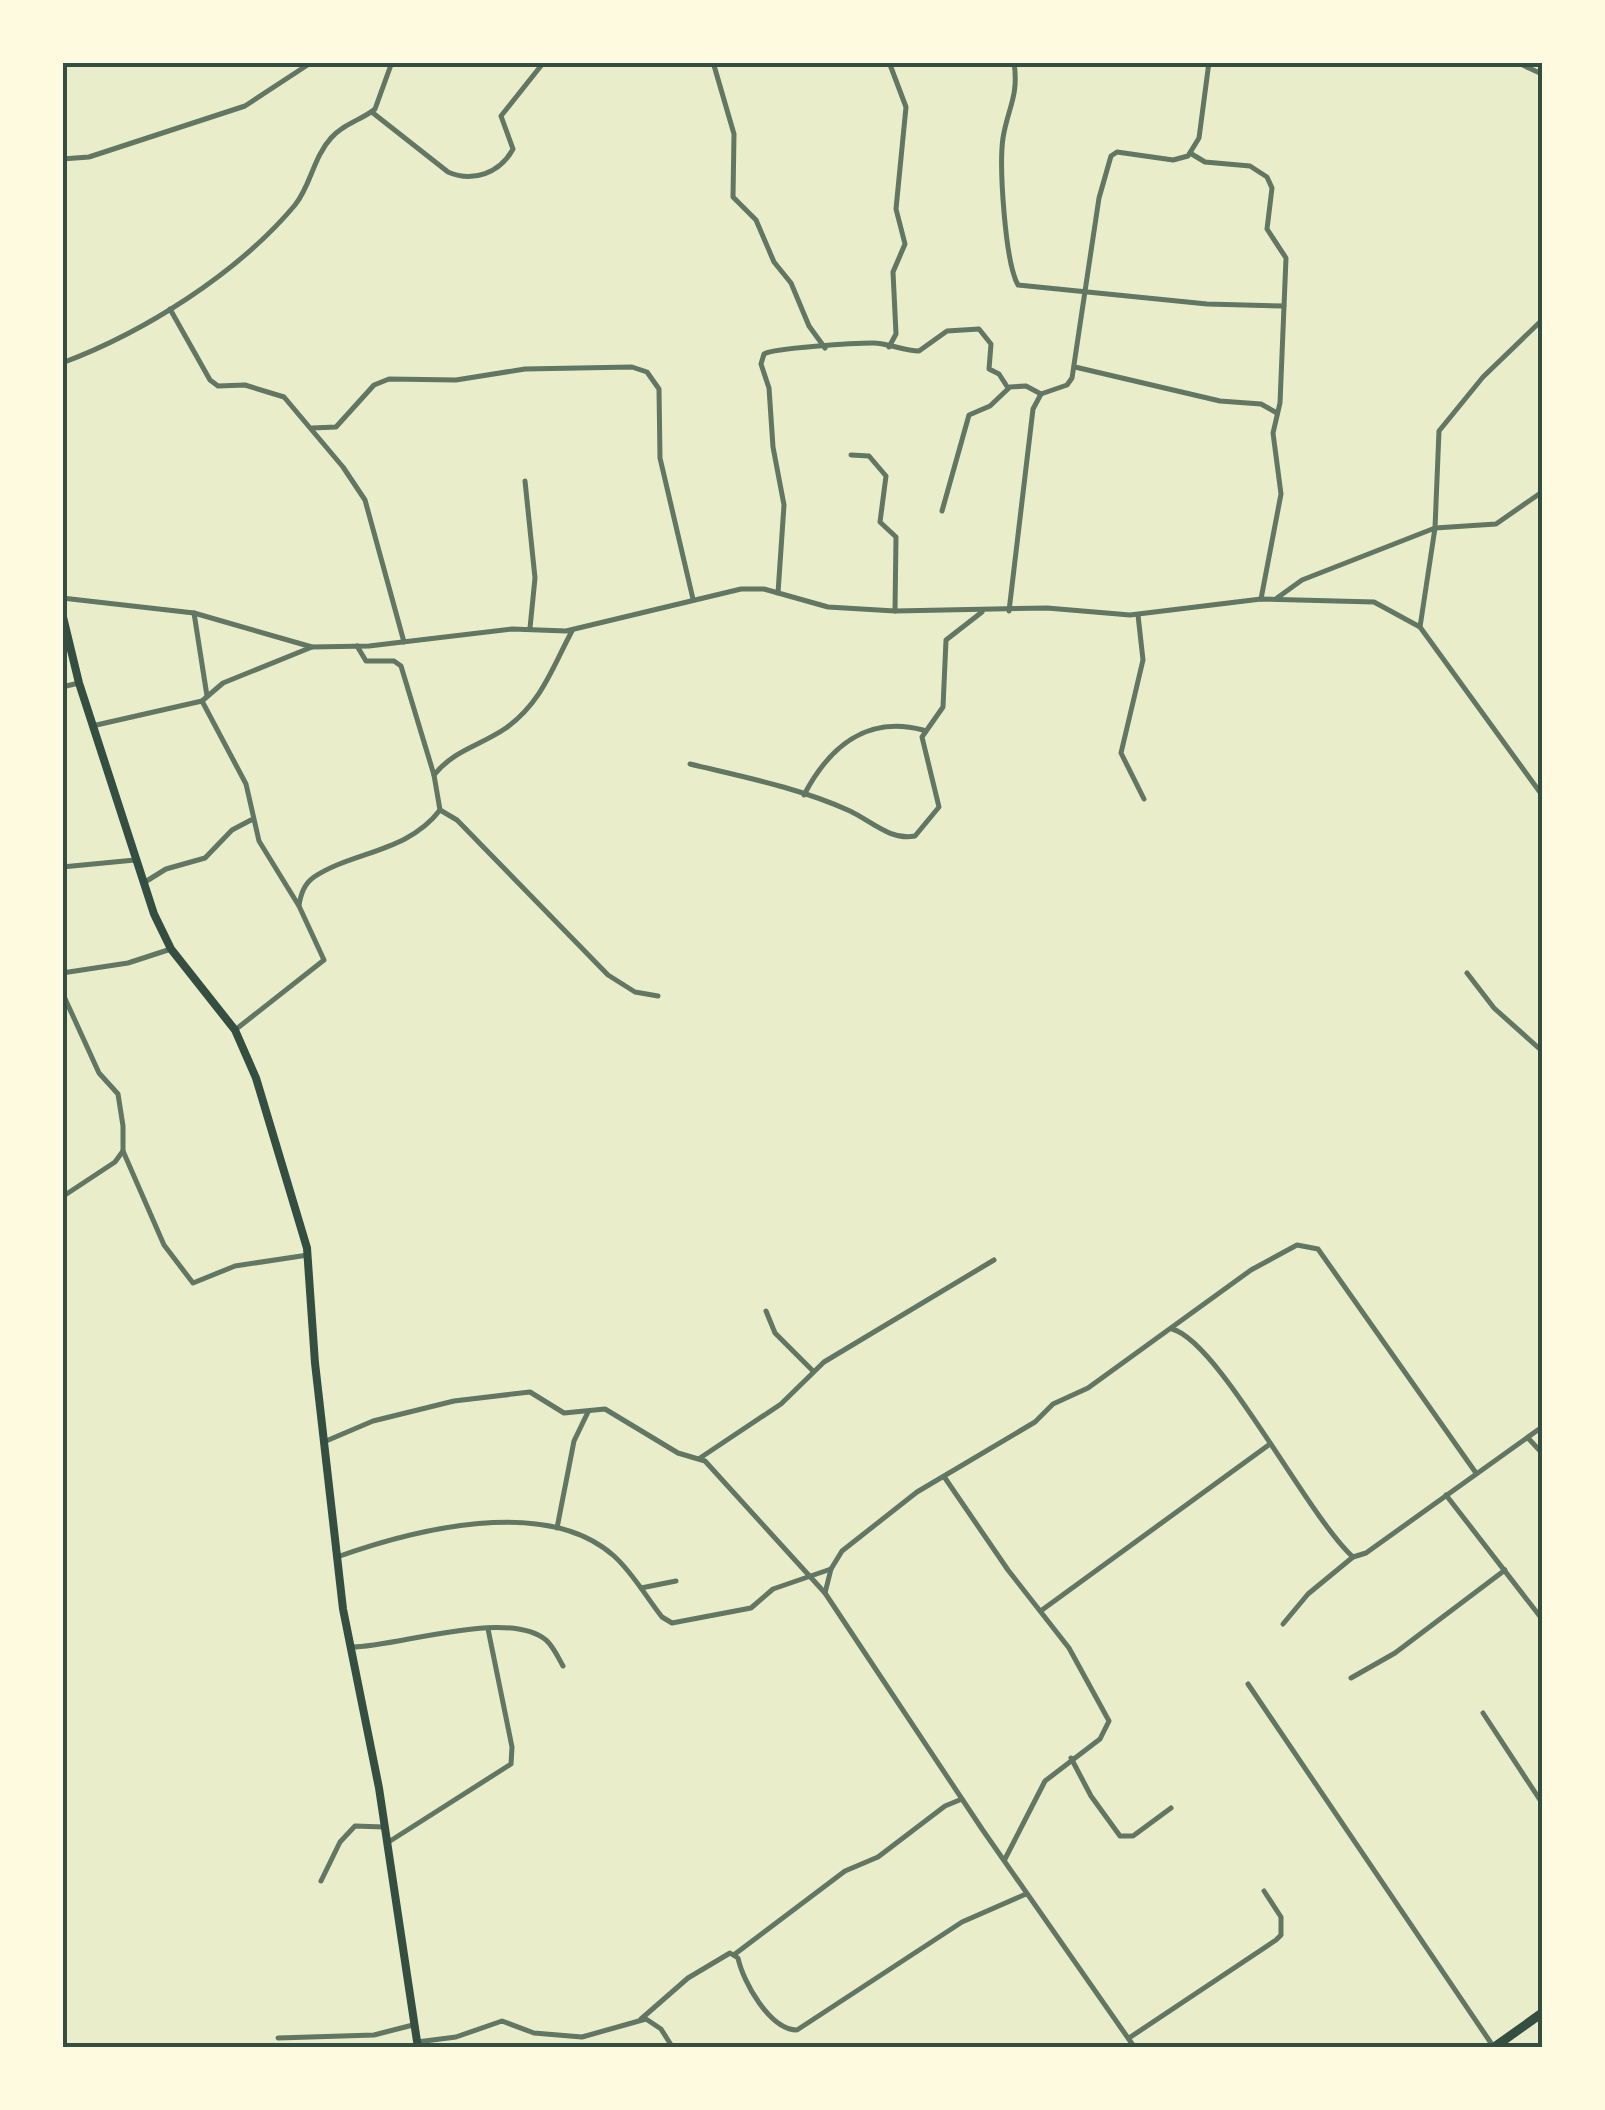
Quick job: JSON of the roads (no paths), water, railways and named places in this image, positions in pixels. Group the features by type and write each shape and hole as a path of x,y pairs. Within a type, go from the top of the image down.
{"highway":[{"path":"1494,2047 1542,2013"}],"main road":[{"path":"62,613 78,683 135,860 171,949 235,1030 269,1116 308,1255 324,1441 349,1647 387,1843 418,2045"}],"street":[{"path":"62,159 90,157 245,106 312,62"},
{"path":"372,112 392,62"},
{"path":"372,112 448,172 477,176 508,159 513,149 502,124 505,106 544,62"},
{"path":"713,62 734,134 733,197 758,223 774,262 791,283 809,326 825,348"},
{"path":"889,62 906,107 896,210 905,244 893,272 896,334 889,346"},
{"path":"1014,62 1017,92 1002,142 1014,278 1020,287 1284,306"},
{"path":"1009,612 1033,409 1041,394 1067,385 1075,367 1110,156 1122,152 1172,160 1190,153 1199,138 1210,62"},
{"path":"1516,62 1542,74"},
{"path":"62,363 170,308 212,281 288,212 331,138 356,117 372,112"},
{"path":"1190,153 1205,162 1250,166 1269,180 1267,228 1286,258 1274,433 1281,494 1261,599"},
{"path":"170,308 210,380 218,386 277,392 312,428 365,500 404,642"},
{"path":"1420,627 1435,528 1435,458 1441,427 1483,376 1542,320"},
{"path":"778,592 784,504 761,359 774,348 872,343 919,351 948,331 982,330 991,344 988,368 1000,374 1008,388"},
{"path":"312,428 336,427 367,391 389,379 456,380 525,369 632,367 646,372 659,389 660,458 694,599"},
{"path":"1075,367 1112,380 1220,401 1261,404 1277,412"},
{"path":"942,510 967,418 990,406 1008,388 1026,386 1041,394"},
{"path":"851,455 869,456 886,476 880,522 896,537 895,610"},
{"path":"525,481 535,578 530,628"},
{"path":"1275,599 1302,580 1435,528 1496,524 1542,492"},
{"path":"62,598 194,613 312,647 404,642 530,628 573,630 741,589 778,592 828,606 982,612 1058,608 1138,615 1261,599 1364,600 1420,627 1542,796"},
{"path":"690,764 756,778 804,794 848,810 896,838 914,836 940,807 923,747 923,730 943,707 946,640 982,612"},
{"path":"194,613 205,698 246,784 251,820 324,960 235,1030"},
{"path":"1138,615 1143,660 1121,753 1144,800"},
{"path":"434,775 448,758 503,730 537,700 573,630"},
{"path":"357,646 366,661 394,661 400,666 434,775 440,810"},
{"path":"92,726 205,698 223,683 312,647"},
{"path":"62,686 78,683"},
{"path":"804,794 816,773 856,733 898,724 923,730"},
{"path":"299,906 304,889 315,876 391,848 440,810"},
{"path":"440,810 458,820 608,975 635,992 658,996"},
{"path":"144,883 166,869 205,858 232,830 251,820"},
{"path":"62,867 135,860"},
{"path":"62,973 128,962 171,949"},
{"path":"1467,973 1494,1008 1542,1052"},
{"path":"62,992 99,1072 118,1094 123,1151 164,1245 192,1283 235,1266 308,1255"},
{"path":"62,1197 123,1151"},
{"path":"825,1594 831,1569 858,1536 1172,1329 1252,1270 1297,1245 1312,1246 1359,1304 1476,1473"},
{"path":"700,1458 780,1404 812,1371 899,1314 994,1260"},
{"path":"766,1311 775,1333 812,1371"},
{"path":"1172,1329 1184,1333 1201,1351 1353,1557"},
{"path":"324,1441 373,1421 454,1401 530,1392 564,1413 605,1410 678,1453 700,1458 825,1594 1026,1894 1135,2048"},
{"path":"557,1528 574,1441 588,1412"},
{"path":"1282,1624 1308,1594 1353,1557 1366,1553 1542,1428"},
{"path":"1528,1438 1542,1453"},
{"path":"1041,1611 1066,1588 1270,1444"},
{"path":"945,1478 1074,1655 1109,1721 1100,1738 1045,1781 1004,1860"},
{"path":"1446,1496 1542,1620"},
{"path":"337,1557 484,1521 557,1528 606,1550 666,1620 688,1623 751,1608 774,1589 831,1569"},
{"path":"1351,1678 1395,1653 1505,1570"},
{"path":"641,1588 676,1580"},
{"path":"349,1647 488,1629 541,1636 564,1666"},
{"path":"387,1843 512,1764 488,1629"},
{"path":"1248,1684 1494,2047"},
{"path":"1483,1713 1542,1803"},
{"path":"1071,1758 1091,1796 1120,1836 1133,1836 1171,1808"},
{"path":"418,2045 502,2022 546,2036 590,2037 641,2019 712,1961 735,1954 846,1871 878,1856 944,1806 964,1798"},
{"path":"320,1882 340,1842 355,1826 384,1827"},
{"path":"1129,2038 1276,1940 1281,1934 1281,1918 1264,1891"},
{"path":"735,1954 744,1980 769,2012 783,2028 797,2030 962,1922 1026,1894"},
{"path":"658,2004 661,2028 673,2048"},
{"path":"641,2019 661,2028"},
{"path":"278,2038 374,2035 413,2024"}]}
